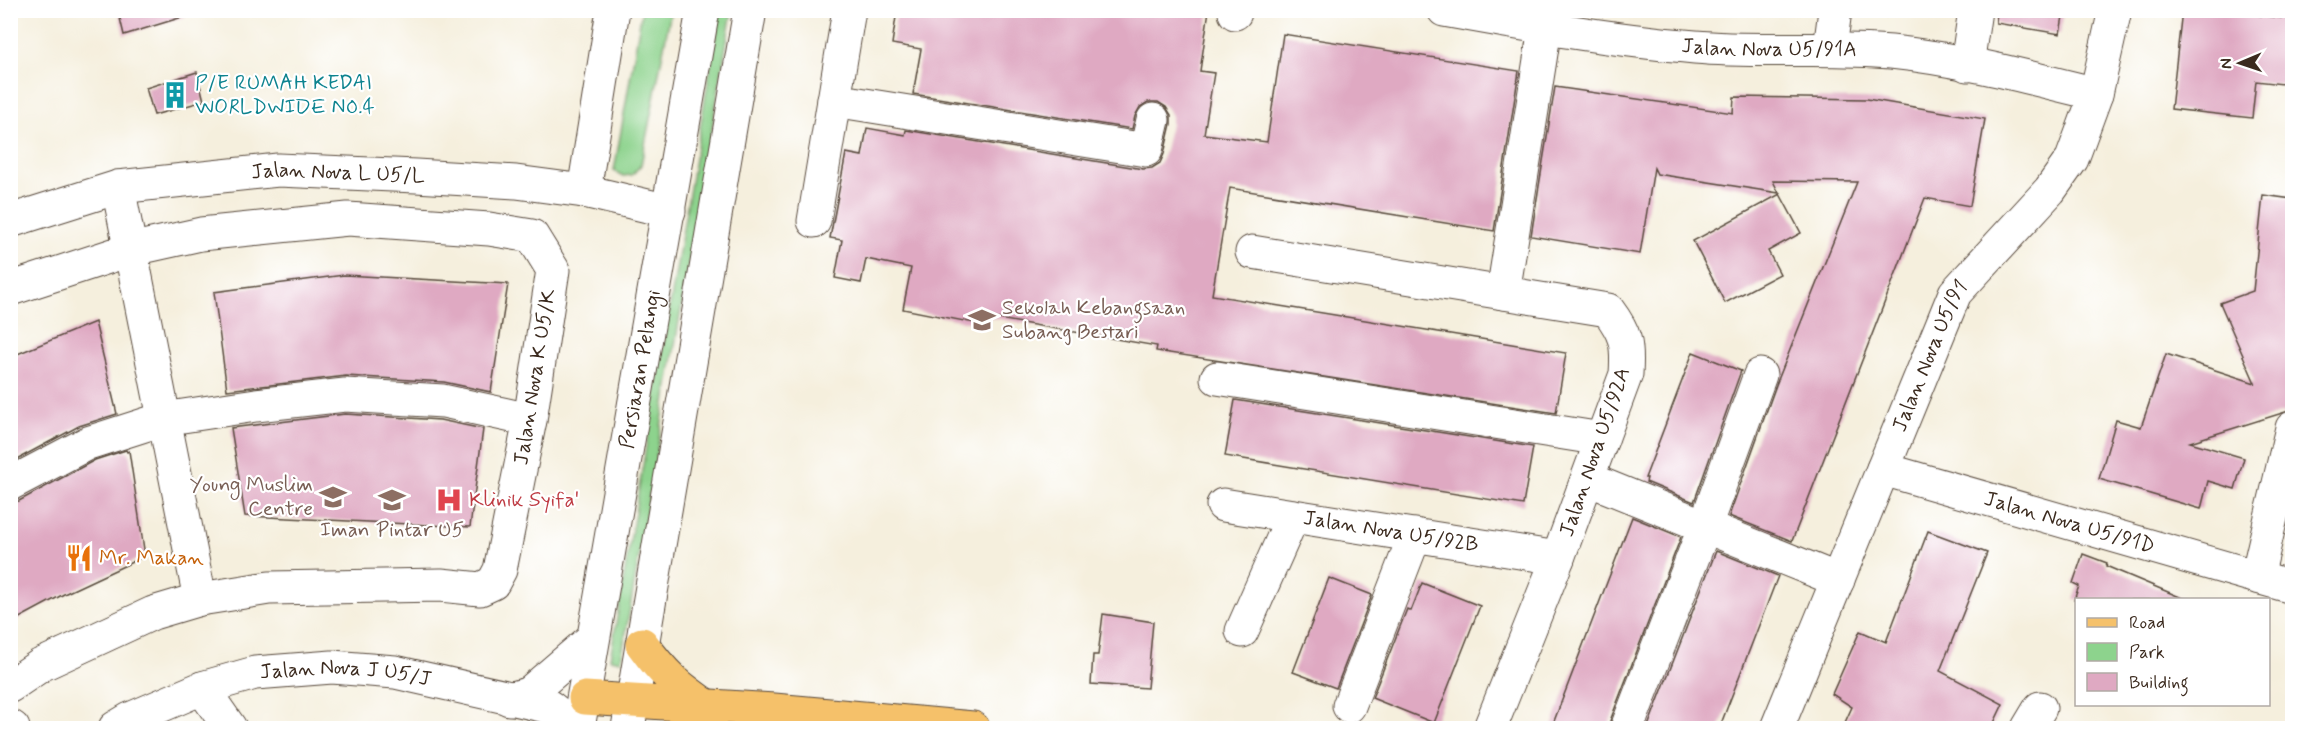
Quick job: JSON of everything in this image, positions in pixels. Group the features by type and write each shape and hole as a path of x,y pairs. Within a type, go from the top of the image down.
{"main road":[{"path":"642,644 660,669 708,707"},
{"path":"580,718 630,716 708,707 774,710 973,729"}],"street":[{"path":"584,191 613,10"},
{"name":"Persiaran Pelangi","path":"580,718 703,10"},
{"path":"630,716 750,10"},
{"path":"814,221 849,10"},
{"name":"Jalan Nova U5/91A","path":"1443,10 1559,23 1694,47 1764,51 1830,49 1892,52 1967,65 2096,94"},
{"path":"1830,49 1835,10"},
{"path":"1967,65 1975,10"},
{"name":"Jalan Nova U5/91","path":"1777,729 1954,293 2050,190 2072,159 2096,94 2115,10"},
{"path":"1503,293 1559,23"},
{"path":"834,100 1146,150 1153,120"},
{"name":"Jalan Nova L U5/L","path":"10,221 118,187 278,170 516,182 584,191 669,211"},
{"path":"118,187 200,599"},
{"name":"Jalan Nova K U5/K","path":"10,289 129,250 201,234 348,219 489,229 532,236 553,270 530,420 500,570 493,583 480,589 441,585 269,588 200,599 153,613 41,665 10,686"},
{"name":"Jalan Nova U5/92A","path":"1252,252 1608,310 1619,326 1628,348 1626,374 1558,558 1490,729"},
{"path":"1627,729 1760,375"},
{"path":"1217,378 1602,439"},
{"path":"10,484 88,443 163,419 256,405 345,395 443,401 530,420"},
{"path":"2257,577 2292,428"},
{"name":"Jalan Nova U5/91D","path":"1882,469 2292,587"},
{"path":"1588,479 1838,580"},
{"name":"Jalan Nova U5/92B","path":"1223,505 1558,558"},
{"path":"1242,631 1293,516"},
{"path":"1349,706 1414,536"},
{"path":"509,699 528,694 592,639"},
{"name":"Jalan Nova J U5/J","path":"115,729 130,719 202,688 255,673 332,667 395,672 509,699"},
{"path":"202,688 230,729"},
{"path":"509,699 524,713 541,718 580,718"}],"green space":[{"path":"642,10 671,11 641,165 632,175 623,176 614,171"},
{"path":"720,11 732,11 621,661 610,659"}],"building":[{"path":"118,10 185,10 186,16 124,35"},
{"path":"897,10 1209,10 1200,71 1214,73 1204,134 1267,142 1283,34 1519,71 1494,231 1230,188 1212,295 1566,353 1556,413 1156,351 1157,346 976,315 974,323 903,309 911,268 866,259 861,283 835,278 842,240 830,238 846,153 862,156 867,128 905,135 906,130 1143,169 1152,168 1160,163 1171,124 1171,115 1166,107 1158,102 1148,102 1140,107 1132,129 913,94 921,49 892,44"},
{"path":"1997,10 2064,10 2060,34 1996,23"},
{"path":"2182,10 2210,10 2292,19 2292,85 2256,81 2252,118 2171,109"},
{"name":"P/E RUMAH KEDAI WORLDWIDE NO.4","path":"197,72 204,101 154,115 146,88"},
{"path":"1555,87 1733,113 1734,97 1867,99 1985,119 1970,206 1925,198 1792,541 1729,516 1776,385 1857,182 1773,181 1779,193 1657,174 1654,168 1640,254 1531,236"},
{"path":"1780,194 1801,233 1768,251 1780,274 1725,303 1693,241"},
{"path":"2263,195 2292,199 2292,410 2190,442 2244,458 2235,489 2208,481 2201,509 2099,479 2116,420 2141,427 2166,354 2255,383 2220,303 2253,291"},
{"path":"344,275 508,284 491,392 444,382 346,376 227,390 214,292"},
{"path":"95,322 117,414 79,426 10,463 10,357"},
{"path":"1693,352 1741,371 1694,502 1646,482 1647,478 1645,478"},
{"path":"1235,400 1533,447 1523,505 1225,456"},
{"path":"345,414 440,420 483,429 470,527 245,516 231,428"},
{"path":"129,451 145,556 64,594 10,623 10,503 19,501 95,460"},
{"path":"1632,517 1681,537 1610,721 1609,729 1551,729"},
{"path":"1928,531 1987,553 1940,671 2003,704 1991,729 1842,729 1852,707 1832,694 1860,631 1886,642"},
{"path":"1716,551 1778,576 1719,729 1647,729"},
{"path":"2083,554 2182,598 2075,598 2074,600 2079,586 2073,583"},
{"path":"1329,578 1372,595 1336,688 1293,672"},
{"path":"1422,583 1480,606 1434,723 1372,698 1407,609 1411,611"},
{"path":"1103,614 1153,622 1147,688 1091,684 1093,655 1098,655"}],"place":[{"name":"P/E RUMAH KEDAI WORLDWIDE NO.4","path":"175,95"},
{"name":"Sekolah Kebangsaan Subang Bestari","path":"982,320"},
{"name":"Young Muslim Centre","path":"333,497"},
{"name":"Iman Pintar U5","path":"392,500"},
{"name":"Klinik Syifa'","path":"449,500"},
{"name":"Mr. Makan","path":"79,558"}]}
